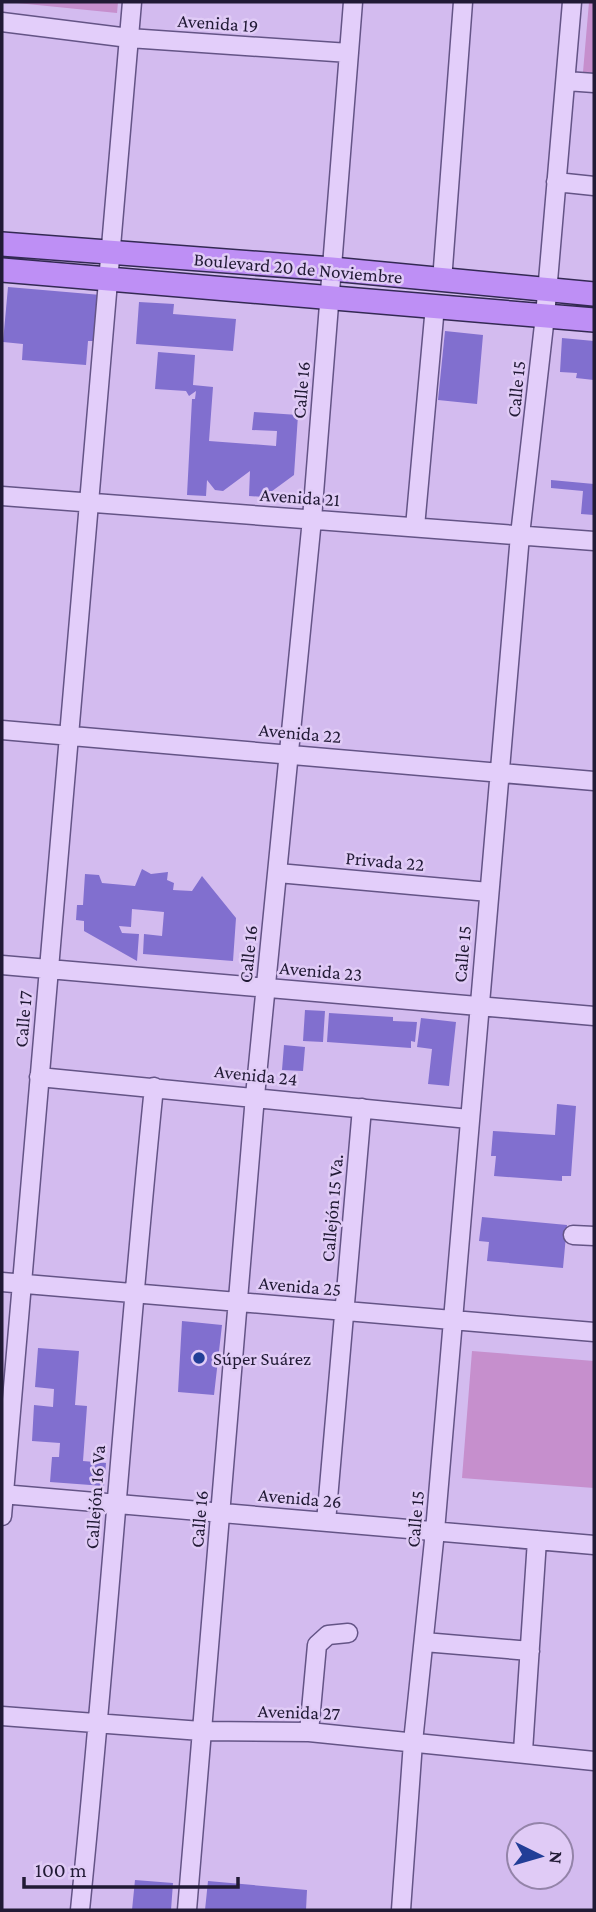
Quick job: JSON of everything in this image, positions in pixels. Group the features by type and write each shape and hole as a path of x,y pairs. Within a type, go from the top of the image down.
{"main road":[{"name":"Boulevard 20 de Noviembre","path":"2,244 332,269 594,294"},
{"name":"Boulevard 20 de Noviembre","path":"2,270 594,320"}],"street":[{"name":"Calle 17","path":"2,1516 132,2"},
{"name":"Calle 16","path":"187,1910 255,1096 312,519 353,2"},
{"path":"442,281 463,2"},
{"name":"Calle 15","path":"401,1910 413,1742 436,1531 451,1320 520,535 545,316 572,2"},
{"name":"Avenida 19","path":"2,22 129,38 349,53"},
{"path":"566,81 594,83"},
{"path":"556,183 594,186"},
{"path":"415,527 435,306"},
{"name":"Avenida 21","path":"2,496 594,541"},
{"name":"Avenida 22","path":"2,730 594,781"},
{"name":"Privada 22","path":"278,873 489,892"},
{"name":"Avenida 23","path":"2,965 594,1016"},
{"name":"Avenida 24","path":"39,1077 469,1119"},
{"name":"Callejón 16 Va","path":"80,1910 99,1725 115,1504 153,1087"},
{"name":"Callejón 15 Va.","path":"326,1522 362,1108"},
{"path":"573,1235 594,1236"},
{"name":"Avenida 25","path":"2,1282 594,1332"},
{"name":"Avenida 26","path":"3,1494 594,1545"},
{"path":"523,1751 537,1540"},
{"path":"309,1732 317,1645 328,1635 348,1633"},
{"path":"424,1642 530,1651"},
{"name":"Avenida 27","path":"2,1716 201,1731 309,1732 523,1751 594,1761"}],"shaded area":[{"path":"7,2 118,2 117,13"},
{"path":"589,2 594,2 594,73 583,72"},
{"path":"472,1351 594,1361 594,1488 462,1478"}],"building":[{"path":"8,287 101,295 97,341 88,341 86,365 22,360 23,344 3,342"},
{"path":"139,302 174,304 173,314 236,319 233,351 136,344"},
{"path":"445,331 483,335 477,404 438,400"},
{"path":"562,338 594,341 594,380 576,378 577,373 560,372"},
{"path":"158,352 195,355 193,385 213,387 209,441 276,446 277,431 252,430 254,412 298,415 294,475 264,497 249,496 250,471 223,491 215,490 207,480 206,496 187,495 192,399 195,399 196,391 189,396 186,391 155,389"},
{"path":"551,480 594,484 594,515 581,514 583,491 551,488"},
{"path":"142,869 151,874 168,872 167,880 174,883 173,890 192,891 202,876 236,918 233,961 143,954 144,934 162,936 164,912 132,909 131,927 119,926 122,933 139,934 137,961 84,931 84,921 76,920 77,905 83,905 85,874 99,875 102,883 135,886"},
{"path":"305,1010 325,1011 323,1042 303,1041"},
{"path":"329,1013 393,1017 393,1021 417,1022 415,1042 411,1041 411,1048 327,1042"},
{"path":"421,1018 456,1022 449,1086 428,1084 432,1049 417,1047"},
{"path":"284,1045 305,1047 303,1071 282,1070"},
{"path":"557,1104 576,1106 571,1176 562,1176 562,1181 494,1176 496,1156 491,1156 493,1131 555,1135"},
{"path":"482,1217 567,1225 563,1268 487,1261 489,1242 479,1241"},
{"name":"Súper Suárez","path":"182,1321 222,1325 214,1395 178,1392"},
{"path":"38,1348 79,1351 75,1405 87,1406 83,1461 106,1463 104,1486 50,1482 52,1457 59,1457 60,1443 32,1441 34,1405 53,1407 54,1389 35,1387"},
{"path":"135,1880 173,1883 171,1910 132,1910"},
{"path":"208,1881 307,1890 306,1910 205,1910"}],"place":[{"name":"Súper Suárez","path":"199,1358"}]}
